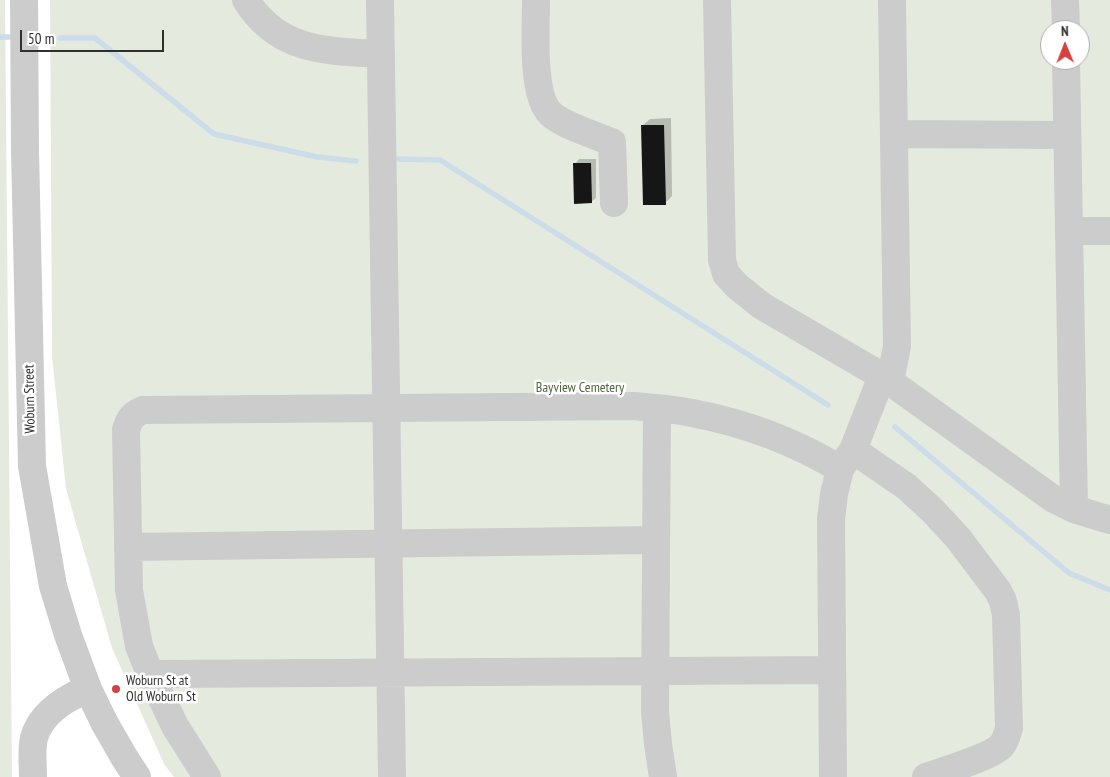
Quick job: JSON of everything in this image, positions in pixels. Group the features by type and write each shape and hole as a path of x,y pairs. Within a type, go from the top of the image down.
{"street":[{"name":"Woburn Street","path":"24,0 25,150 32,466 53,586 88,689 104,722 137,777"},
{"path":"246,0 260,19 275,33 290,40 319,50 381,54"},
{"path":"380,0 392,777"},
{"path":"536,0 537,80 542,102 550,113 581,130 612,142 614,203"},
{"path":"717,0 722,260 726,274 737,286 762,306 886,379 1052,498 1074,509 1110,520"},
{"path":"833,777 831,519 834,494 846,459 886,379 897,346 892,0"},
{"path":"1065,0 1066,20"},
{"path":"1066,70 1074,509"},
{"path":"895,134 1068,135"},
{"path":"1069,231 1110,231"},
{"path":"207,777 175,726 150,674 139,646 134,619 130,590 128,547 126,430 129,420 143,410 612,406 690,412 760,431 816,454 846,459 908,487 933,512 978,564 1003,601 1006,615 1009,728 1007,737 1002,746 991,753 926,777"},
{"path":"656,409 655,712 664,777"},
{"path":"128,547 656,540"},
{"path":"150,674 832,670"},
{"path":"34,777 34,737 42,722 57,705 67,698 88,689"}],"green space":[{"path":"0,0 5,0 12,777 0,777"},
{"name":"Bayview Cemetery","path":"50,0 1110,0 1110,777 174,777 164,764 112,648 66,489 52,356"}],"building":[{"path":"641,125 664,125 666,205 643,205"},
{"path":"573,163 591,163 592,203 574,204"}],"waterway":[{"path":"0,37 9,37"},
{"path":"60,38 95,38 214,134 317,157 356,161"},
{"path":"398,159 440,160 828,405"},
{"path":"895,427 1069,573 1110,590"}],"place":[{"name":"Woburn St at Old Woburn St","path":"116,689"}]}
